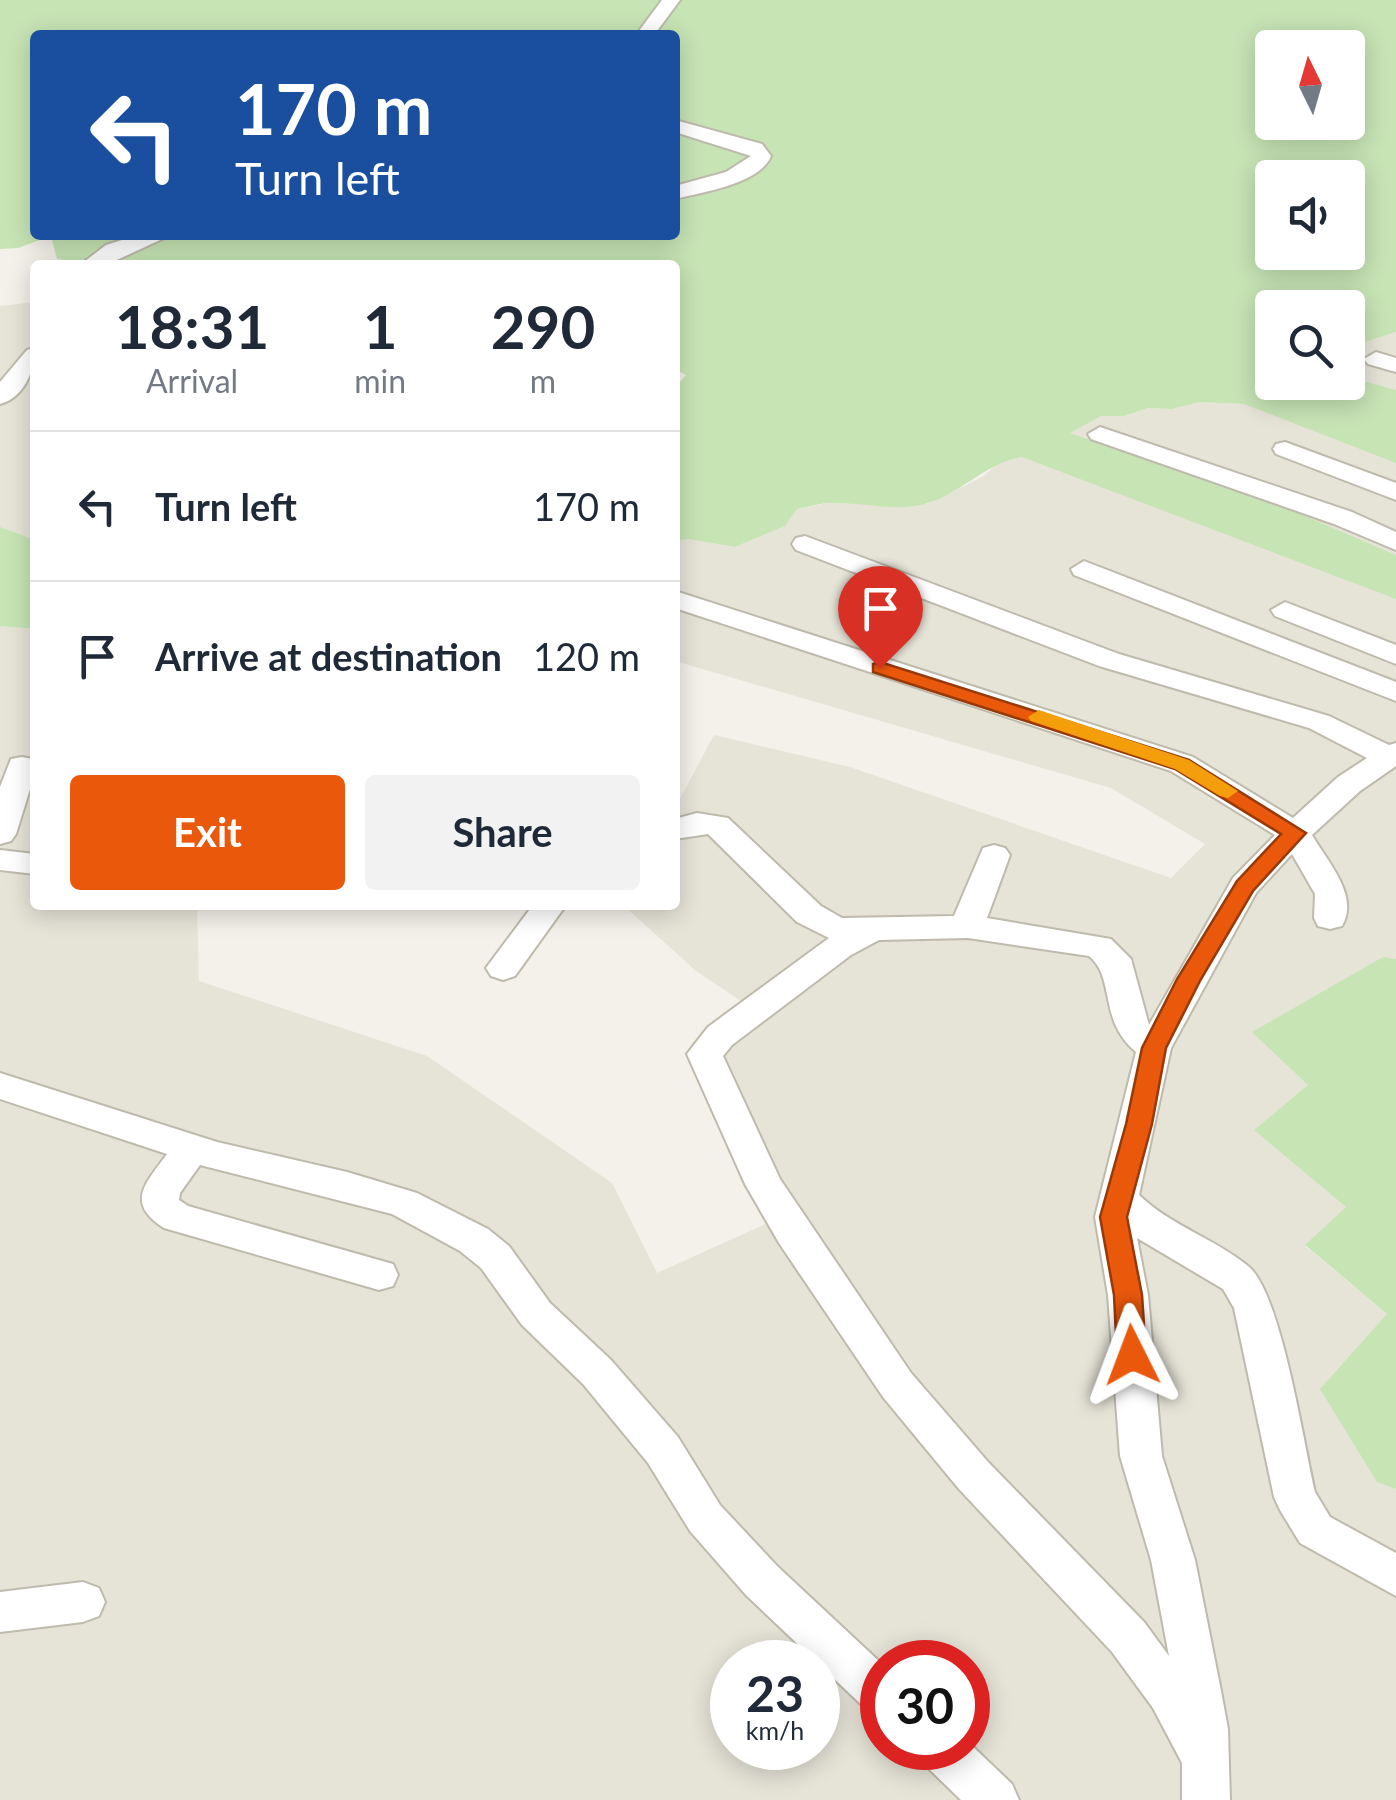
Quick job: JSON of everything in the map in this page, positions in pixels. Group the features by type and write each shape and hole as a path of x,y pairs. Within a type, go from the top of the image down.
{"street":[{"path":"649,30 670,0"},
{"path":"680,127 754,148 761,156 759,162 733,176 680,192"},
{"path":"99,260 114,250 145,240"},
{"path":"0,396 30,361"},
{"path":"1100,434 1343,518 1396,542"},
{"path":"1285,449 1396,492"},
{"path":"805,544 1109,660 1319,722 1392,754"},
{"path":"1084,570 1396,692"},
{"path":"680,601 1158,755 1203,776 1295,833 1331,894 1330,918"},
{"path":"1285,610 1396,654"},
{"path":"1206,1800 1205,1729 1173,1560 1141,1456 1128,1295 1114,1217 1154,1048 1193,971 1244,886 1349,784 1392,754"},
{"path":"0,834 22,766"},
{"path":"680,828 697,823 718,825 818,920 836,928 968,927 1050,936 1108,952 1114,959 1127,1020 1154,1048"},
{"path":"968,927 974,898 994,854"},
{"path":"0,860 30,863"},
{"path":"503,968 546,910"},
{"path":"877,926 839,948 720,1036 705,1054 710,1070 764,1184 792,1232 897,1385 974,1476 1128,1637 1169,1693 1204,1760"},
{"path":"3,1092 192,1148 404,1203 474,1240 495,1257 536,1314 597,1372 663,1450 705,1518 762,1581 860,1673"},
{"path":"192,1148 162,1190 160,1207 168,1213 379,1276"},
{"path":"1118,1199 1147,1226 1236,1278 1247,1292 1295,1497 1315,1530 1396,1576"},
{"path":"0,1612 83,1602"},
{"path":"963,1770 995,1800"}],"shaded area":[{"path":"30,303 30,540 0,530 0,306"},
{"path":"1396,332 1396,959 1383,958 1309,1086 1255,1130 1347,1207 1305,1246 1387,1314 1377,1481 1396,1489 1396,1800 0,1800 0,626 30,629 30,910 197,910 199,981 427,1056 612,1183 657,1273 770,1222 691,1044 744,1003 696,971 629,910 680,910 680,798 714,735 850,767 1171,878 1205,844 1111,788 680,662 680,540 735,547 785,526 796,509 834,502 900,507 930,503 984,476 1001,460 1022,457 1101,416 1124,416 1148,408 1172,409 1199,402 1244,404 1263,400 1365,400 1365,342"}],"green space":[{"path":"0,0 1396,0 1396,332 1365,342 1365,290 1255,290 1255,400 1365,400 1365,382 1396,390 1396,463 1244,404 1199,402 1172,409 1148,408 1124,416 1101,416 1070,433 1291,510 1396,555 1396,599 1022,457 919,505 821,504 797,509 785,526 735,547 680,540 680,382 686,375 680,372 680,260 57,259 52,240 680,240 680,30 30,30 30,240 40,240 0,249"},
{"path":"0,527 30,538 30,629 0,626"},
{"path":"1383,957 1396,959 1396,1489 1377,1482 1320,1389 1387,1314 1305,1245 1346,1207 1254,1130 1308,1085 1252,1032"}],"slow traffic":[{"path":"1039,717 1182,764 1228,791"}],"route":[{"path":"880,668 1182,764 1295,833 1244,886 1176,1001 1154,1048 1114,1217 1128,1295 1132,1355"}]}
